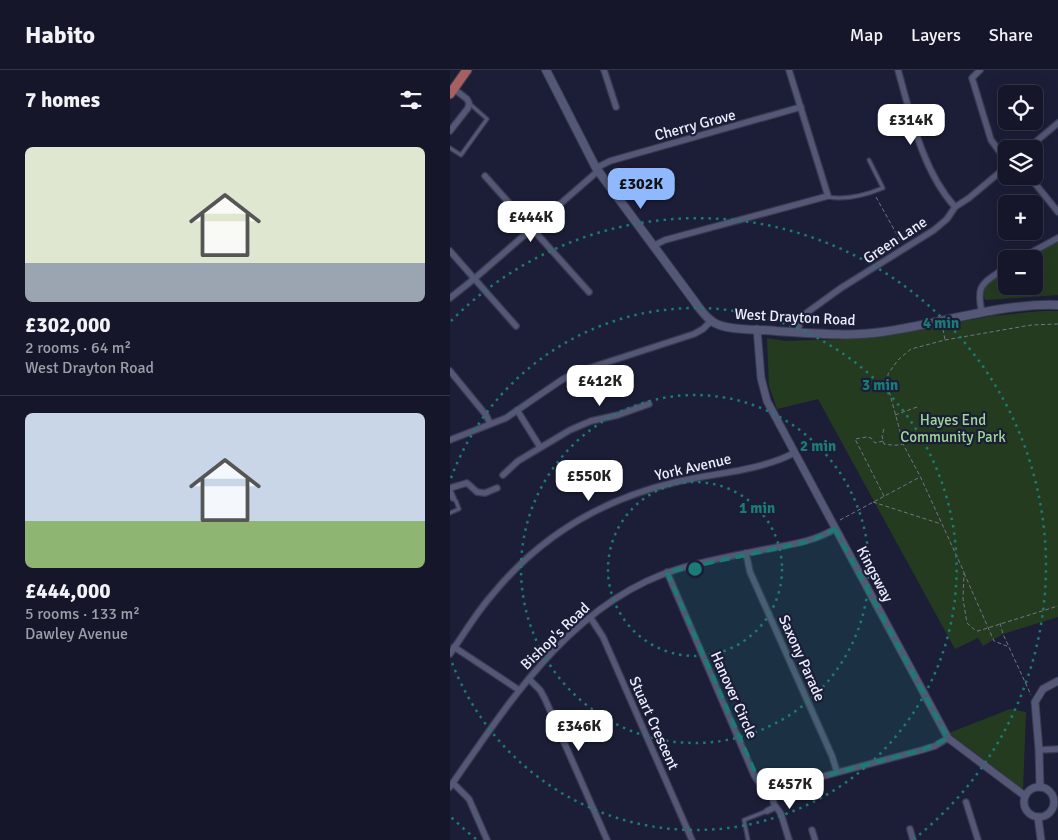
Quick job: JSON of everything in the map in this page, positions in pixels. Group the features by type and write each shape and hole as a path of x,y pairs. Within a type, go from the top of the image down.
{"main road":[{"path":"452,91 468,70"},
{"path":"546,70 597,169 698,307 711,320"},
{"name":"West Drayton Road","path":"711,320 720,326 798,332 867,334 1019,306 1058,305"}],"street":[{"path":"604,70 616,107"},
{"path":"653,246 664,240 828,196 789,70"},
{"path":"898,70 926,160 948,199 955,207"},
{"path":"977,71 972,78 991,140 998,149"},
{"path":"450,132 470,104 467,99 452,91"},
{"name":"Cherry Grove","path":"450,298 474,279 597,169 610,161 801,107"},
{"path":"1038,140 1058,123"},
{"name":"Green Lane","path":"798,332 800,320 805,314 841,288 905,249 941,224 955,207 998,174"},
{"path":"485,176 589,292"},
{"path":"1036,185 1058,212"},
{"path":"1036,250 1058,238"},
{"path":"450,251 516,326"},
{"path":"982,312 978,297 980,289 998,273"},
{"path":"450,440 506,418 566,377 591,367 694,334 703,329 711,320"},
{"name":"Kingsway","path":"757,329 760,371 764,392 772,412 948,738 1025,796"},
{"path":"450,371 486,415 490,423"},
{"path":"502,475 518,461 562,434 591,421 618,415 649,404"},
{"path":"517,410 540,447"},
{"name":"York Avenue","path":"450,654 488,600 514,569 541,545 581,518 610,504 647,490 694,478 773,462 794,453"},
{"path":"453,498 450,490 467,483 476,492 486,493 497,488"},
{"name":"Bishop's Road","path":"451,785 529,678 590,617 632,588 667,572 688,566 811,541 834,527"},
{"name":"Saxony Parade","path":"746,553 750,572 832,756 837,772"},
{"name":"Hanover Circle","path":"667,572 754,775 761,786 770,789"},
{"name":"Stuart Crescent","path":"590,617 603,637 692,840"},
{"path":"454,648 519,690"},
{"path":"529,678 545,699 607,840"},
{"path":"1040,787 1035,702 1043,689 1058,681"},
{"path":"789,840 781,814 776,807 770,789 922,750 935,746 948,738"},
{"path":"1039,750 1058,749"},
{"path":"451,785 468,799 488,840"},
{"path":"1046,788 1051,793 1055,810 1046,816 1030,815 1025,809 1025,796 1031,789 1046,788"},
{"path":"966,802 978,840"},
{"path":"767,811 776,807"},
{"path":"1038,817 1041,840"},
{"path":"910,829 913,840"},
{"path":"812,830 815,840"}],"lane":[{"path":"450,148 461,155 487,119 470,104"},
{"path":"828,196 839,199 874,192 883,188 869,160"},
{"path":"450,513 460,509 453,498"},
{"path":"748,840 744,820 767,811"}],"path":[{"path":"874,192 905,249"},
{"path":"941,321 945,340"},
{"path":"1008,647 994,641 904,444 894,415 888,387 888,374 898,360 912,349 945,340 1030,325 1058,324"},
{"path":"894,415 917,407 917,409"},
{"path":"883,442 884,429"},
{"path":"884,496 854,439 867,437 871,438 875,443 883,442 884,444 895,446 904,444"},
{"path":"834,527 873,502 920,476"},
{"path":"873,502 942,524"},
{"path":"964,572 963,599 967,623 975,630 978,631 1058,606"},
{"path":"1000,623 1008,647 1035,702"}],"highlighted area":[{"path":"835,529 948,738 922,750 779,788 761,786 667,572 811,541"}],"green space":[{"path":"1058,240 1058,295 985,300 982,289 998,276 998,295 1043,295 1043,250 1039,250"},
{"name":"Hayes End Community Park","path":"1058,311 1058,617 1003,634 983,646 978,638 955,649 818,399 777,409 769,386 767,338 785,341 874,338 992,316"},
{"path":"1010,709 1026,712 1023,789 949,733"}]}
